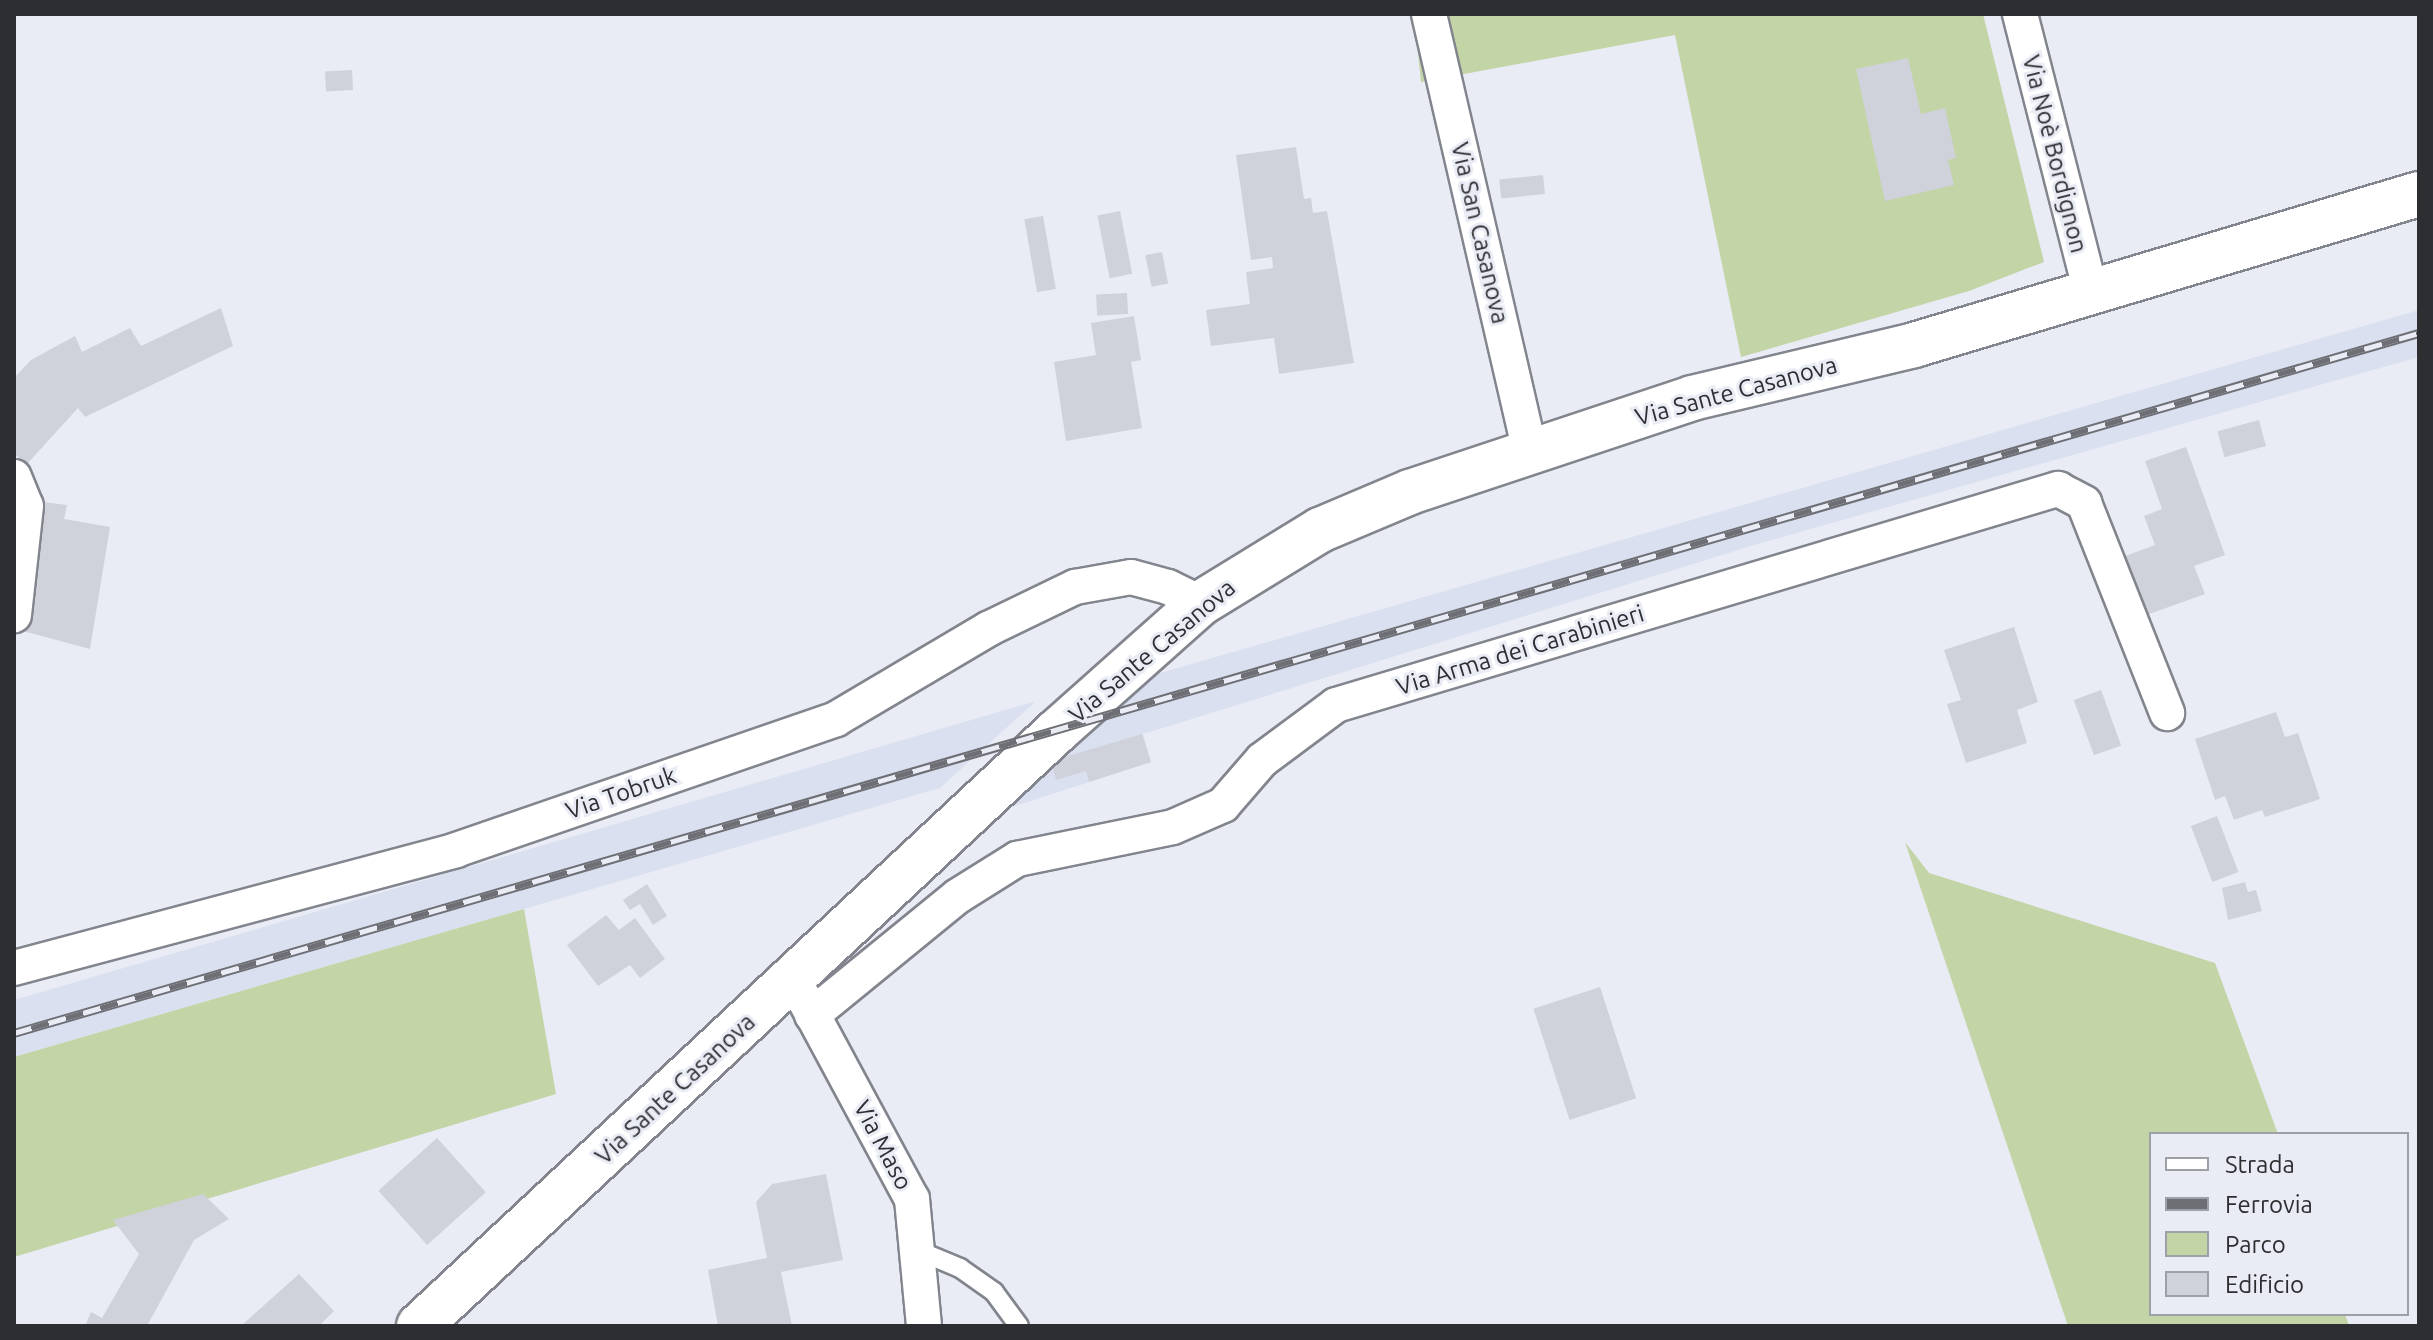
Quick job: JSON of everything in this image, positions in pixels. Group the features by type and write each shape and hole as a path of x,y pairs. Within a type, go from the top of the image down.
{"main road":[{"name":"Via Sante Casanova","path":"419,1326 803,998 1201,603 1320,530 1410,492 1692,398 1914,345 2419,194"}],"street":[{"name":"Via San Casanova","path":"1429,14 1530,452"},
{"name":"Via Noè Bordignon","path":"2020,14 2091,293"},
{"path":"14,477 26,506 14,615"},
{"name":"Via Arma dei Carabinieri","path":"803,998 1017,859 1173,827 1223,805 1262,760 1336,705 2058,489 2084,503 2167,713"},
{"name":"Via Tobruk","path":"14,968 456,850 836,719 988,629 1075,587 1131,577 1168,587 1201,603"},
{"name":"Via Maso","path":"803,998 912,1199 924,1326"}],"lane":[{"path":"917,1250 960,1268 994,1292 1019,1326"}],"shaded area":[{"path":"2419,310 2419,357 1761,543 1143,734 1151,762 987,815 1157,674"},
{"path":"1036,701 940,788 14,1057 14,1000"}],"green space":[{"path":"1414,14 1983,14 2044,262 1969,291 1741,357 1675,35 1421,82"},
{"path":"1905,842 1929,873 2215,963 2277,1132 2149,1132 2149,1316 2346,1316 2349,1326 2068,1326"},
{"path":"524,909 556,1094 14,1257 14,1057"}],"building":[{"path":"1908,58 1921,114 1945,108 1956,158 1948,160 1954,185 1885,201 1856,69"},
{"path":"352,70 353,90 326,91 325,71"},
{"path":"1296,147 1304,199 1311,198 1313,213 1327,211 1354,363 1279,374 1274,338 1211,346 1206,310 1250,304 1246,272 1273,268 1272,257 1251,260 1236,155"},
{"path":"1543,175 1545,194 1501,198 1499,180"},
{"path":"1120,211 1132,274 1110,278 1097,215"},
{"path":"1043,216 1056,289 1037,292 1024,219"},
{"path":"1162,252 1168,283 1151,287 1145,255"},
{"path":"1127,293 1128,314 1097,316 1096,295"},
{"path":"221,308 233,346 85,417 78,408 26,465 14,453 14,378 31,360 75,336 82,352 130,328 141,346"},
{"path":"1134,316 1141,360 1131,362 1142,428 1066,441 1054,362 1096,355 1091,323"},
{"path":"2259,420 2266,446 2224,457 2217,431"},
{"path":"2186,447 2225,555 2194,566 2205,594 2138,618 2117,559 2155,545 2144,516 2162,509 2145,461"},
{"path":"43,502 67,505 64,519 110,527 90,649 23,631"},
{"path":"2014,627 2038,702 2017,710 2027,743 1966,763 1947,704 1961,700 1944,650"},
{"path":"2101,690 2121,745 2094,755 2074,700"},
{"path":"2276,712 2285,737 2298,733 2320,799 2265,817 2262,810 2234,820 2225,796 2215,800 2195,739"},
{"path":"1142,734 1151,762 1089,782 1086,771 1056,780 1051,761"},
{"path":"2217,816 2239,872 2212,882 2191,826"},
{"path":"2245,882 2248,892 2256,890 2262,911 2228,920 2222,888"},
{"path":"647,884 667,916 653,925 640,904 630,910 623,900"},
{"path":"606,915 619,930 635,918 665,959 640,978 630,965 598,986 567,945"},
{"path":"1600,987 1636,1098 1570,1120 1533,1009"},
{"path":"437,1138 486,1192 427,1245 378,1191"},
{"path":"826,1174 843,1260 781,1272 792,1326 718,1326 708,1270 767,1258 756,1202 772,1184"},
{"path":"203,1194 229,1219 194,1240 147,1326 85,1326 91,1312 102,1318 139,1254 113,1220"},
{"path":"299,1274 334,1311 319,1326 241,1326"}],"railway":[{"path":"14,1033 2419,333"}]}
